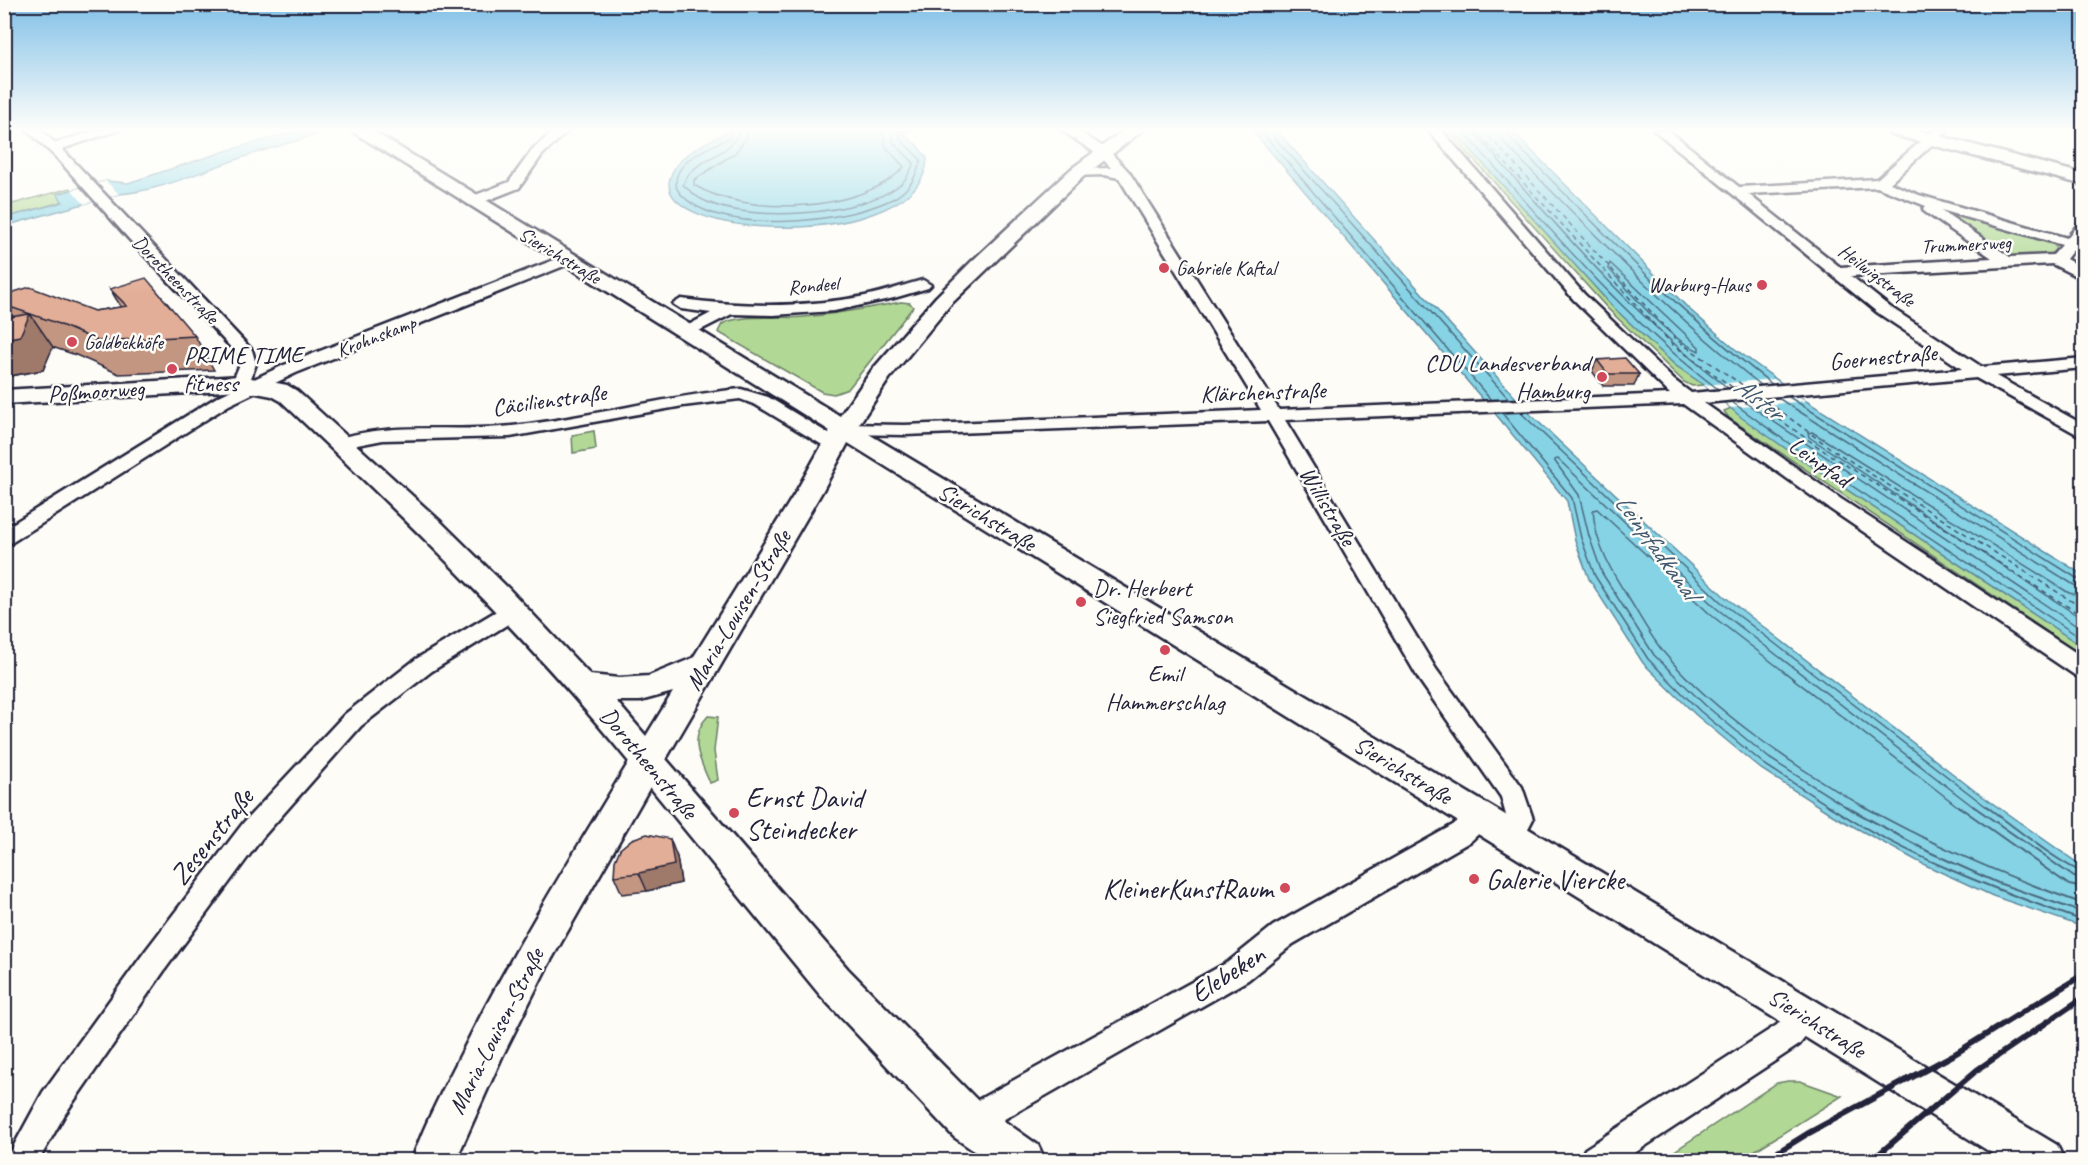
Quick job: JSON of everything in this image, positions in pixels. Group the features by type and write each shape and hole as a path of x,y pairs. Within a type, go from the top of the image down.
{"main road":[{"name":"Sierichstraße","path":"446,184 687,332 763,390 839,437 1480,817 2042,1161"},
{"name":"Maria-Louisen-Straße","path":"434,1161 456,1109 509,1000 702,667 839,437 897,352 943,301 1066,184"},
{"name":"Poßmoorweg","path":"4,397 250,384"},
{"name":"Dorotheenstraße","path":"250,384 279,390 290,396 430,526 513,610 610,716 647,763 834,982 969,1122 1023,1161"},
{"path":"580,685 628,690 641,689 702,667"}],"street":[{"name":"Dorotheenstraße","path":"88,184 246,354 250,384"},
{"path":"473,201 514,184"},
{"name":"Willistraße","path":"1130,184 1273,415 1428,675 1513,794 1520,819 1510,836"},
{"name":"Leinpfad","path":"1481,184 1579,297 1624,343 1686,399 1834,502 2084,670"},
{"name":"Heilwigstraße","path":"1727,184 1886,311 1978,373 2084,433"},
{"path":"1735,191 1854,184"},
{"path":"1882,184 1914,198 2070,243"},
{"path":"1914,198 2009,263"},
{"path":"2055,259 2060,257 2084,226"},
{"name":"Krohnskamp","path":"4,538 250,384 569,259"},
{"path":"2055,259 2084,276"},
{"name":"Trummersweg","path":"1835,272 2055,259"},
{"name":"Rondeel","path":"681,304 728,310 816,307 901,292 923,285"},
{"name":"Rondeel","path":"901,292 943,301"},
{"name":"Rondeel","path":"687,332 728,310"},
{"name":"Goernestraße","path":"1686,399 2084,363"},
{"path":"183,386 195,394 197,401 188,424"},
{"name":"Cäcilienstraße","path":"342,443 361,436 381,434 487,434 527,430 732,394 748,395 763,390"},
{"name":"Klärchenstraße","path":"839,437 905,430 1686,399"},
{"name":"Zesenstraße","path":"22,1161 54,1103 156,959 253,830 353,720 424,665 513,610"},
{"name":"Elebeken","path":"969,1122 1238,971 1283,935 1462,833 1480,817"},
{"path":"1596,1161 1788,1035 1805,1015"}],"green space":[{"path":"1496,184 1502,184 1614,308 1675,365 1704,385 1692,386 1684,382 1608,309"},
{"path":"70,188 72,190 57,194 64,201 5,218 5,206"},
{"path":"1941,210 2052,241 2056,249 2046,256 2039,257 2025,258 2005,255"},
{"path":"901,302 910,303 913,307 848,389 834,394 822,392 718,332 722,324 740,319 816,316"},
{"path":"1731,408 1795,455 2083,647 2083,656 1729,418 1724,411"},
{"path":"594,431 596,449 573,453 572,435"},
{"path":"708,716 718,717 714,751 718,780 710,783 697,748 698,732"},
{"path":"1800,1081 1842,1096 1740,1160 1661,1160 1777,1083"}],"water":[{"path":"93,184 166,184 119,194 5,226 5,218 63,202 57,194"},
{"path":"672,184 916,184 915,188 883,210 840,222 791,227 742,225 702,215 676,200"},
{"name":"Leinpfadkanal","path":"1299,184 1325,184 1531,415 1725,597 1975,791 2083,867 2083,927 1993,896 1923,864 1834,816 1761,769 1696,715 1643,663 1589,579 1575,540 1567,501"},
{"name":"Alster","path":"1502,184 1565,184 1689,309 1735,349 1806,401 2083,575 2083,647 1742,418 1704,385 1675,365 1614,308"}],"pier":[{"path":"93,184 109,184 119,194 84,204 72,190"},
{"path":"1774,379 1806,401 1731,408 1704,385"}],"building":[{"path":"146,278 195,336 98,341 54,322 4,305 4,295 30,287 94,311 127,306 110,289"},
{"path":"30,314 20,336 4,339 4,318"},
{"path":"1625,358 1639,374 1608,374 1597,360"},
{"path":"647,834 670,839 674,865 614,876 615,861 620,849 632,839"}],"ferry route":[{"path":"1525,184 1673,345 1735,389"},
{"path":"1533,184 1678,341 1747,388"},
{"path":"1761,397 1833,450 2084,609"},
{"path":"1749,398 1827,453 2084,617"}],"railway":[{"path":"1765,1160 1807,1134 1953,1055 2084,974"},
{"path":"1872,1160 1977,1070 2084,997"}],"place":[{"name":"Gabriele Kaftal","path":"1164,268"},
{"name":"Warburg-Haus","path":"1762,285"},
{"name":"Goldbekhöfe","path":"72,342"},
{"name":"PRIME TIME fitness","path":"172,369"},
{"name":"CDU Landesverband Hamburg","path":"1602,377"},
{"name":"Dr. Herbert Siegfried Samson","path":"1081,602"},
{"name":"Emil Hammerschlag","path":"1165,650"},
{"name":"Ernst David Steindecker","path":"734,813"},
{"name":"Galerie Viercke","path":"1474,879"},
{"name":"KleinerKunstRaum","path":"1285,888"}]}
